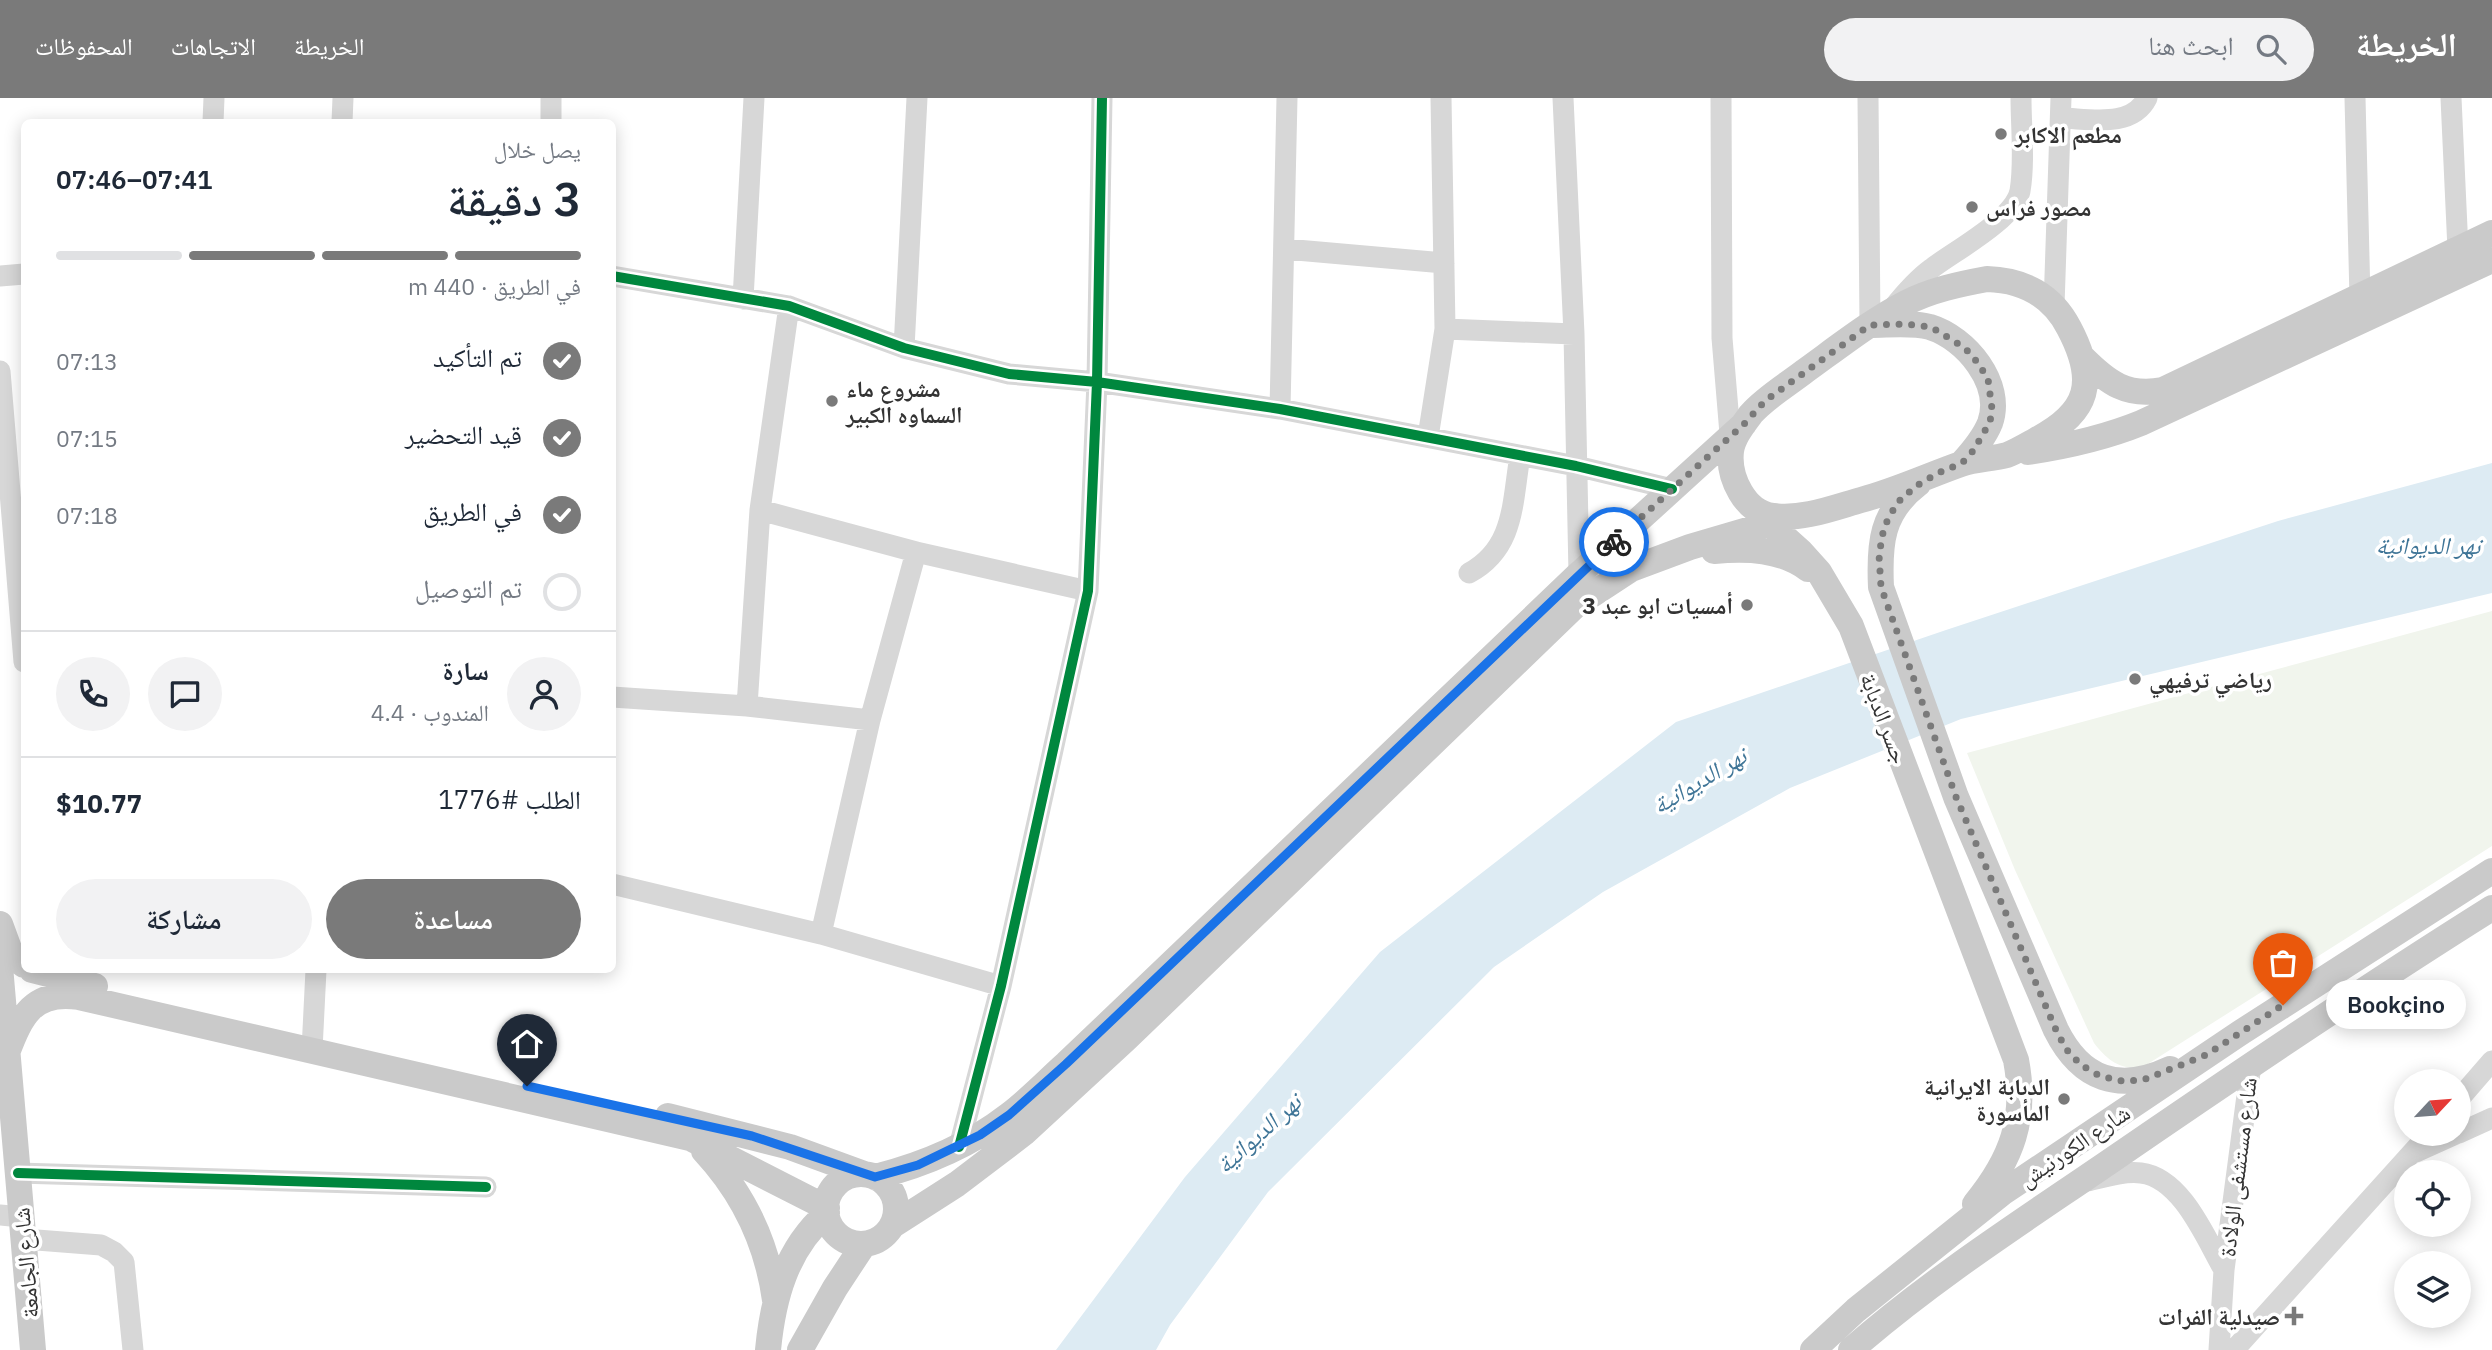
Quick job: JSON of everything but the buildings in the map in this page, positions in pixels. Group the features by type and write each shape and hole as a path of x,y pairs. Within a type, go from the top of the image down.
{"main road":[{"path":"827,1210 830,1224 836,1233 853,1243 876,1241 893,1225 957,1184 1024,1133 1127,1038 1576,605 1610,580 1630,569 1772,516 1883,494 1950,468 2008,454 2070,446 2106,437 2159,415 2473,260 2492,233"},
{"path":"768,1350 775,1300 796,1248 827,1210 834,1187 853,1175 869,1175 918,1165 959,1147 1009,1115 1066,1064 1579,574 1735,436 1765,401 1879,320 1920,297 1987,279 2026,285 2054,306 2083,358 2097,373 2122,388 2140,392 2155,391 2172,386 2360,298 2473,260"},
{"path":"1879,320 1931,327 1965,348 1988,379 1992,409 1990,422 1973,451 1950,468"},
{"path":"2008,454 2045,436 2074,415 2084,391 2083,358"},
{"name":"جسر الدبابة","path":"1735,436 1733,475 1737,486 1772,516 1801,551 1824,581 1851,626 2016,1060 2021,1083 2017,1129 2009,1152 1981,1196 1953,1230"},
{"name":"جسر الدبابة","path":"1950,468 1916,486 1897,503 1884,527 1879,555 1881,587 1889,616 1956,797 2056,1030 2066,1049 2081,1065 2100,1076 2122,1081 2143,1080 2206,1055"},
{"path":"1630,569 1692,553 1739,549 1776,553 1798,562 1824,581"},
{"name":"شارع الكورنيش","path":"1813,1350 1856,1310 2002,1192 2206,1055 2492,870"},
{"name":"شارع الكورنيش","path":"1851,1350 1885,1320 1999,1234 2411,959 2492,908"},
{"path":"0,924 11,954 21,960"},
{"path":"2390,935 2411,959"},
{"name":"شارع الجامعة","path":"0,966 15,1224 33,1350"},
{"path":"48,973 312,1045 690,1138 827,1210"},
{"path":"7,1053 18,1025 29,1010 43,1000 61,996 79,998 740,1132 790,1147 869,1175 884,1183 896,1202 893,1225"},
{"path":"690,1138 715,1163 745,1205 768,1261 775,1300"},
{"path":"800,1350 864,1244"}],"street":[{"path":"213,119 214,98"},
{"path":"342,119 343,98"},
{"path":"551,98 551,119"},
{"path":"743,299 754,98"},
{"path":"904,348 917,98"},
{"path":"959,1147 1001,986 1088,592 1097,382 1102,98"},
{"path":"1280,409 1287,98"},
{"path":"1428,437 1445,329 1441,98"},
{"path":"1563,98 1574,334 1579,574"},
{"path":"1721,98 1723,338 1735,436"},
{"path":"1868,98 1879,320"},
{"path":"1879,320 1910,287 1988,228 2015,202 2020,192 2021,98"},
{"path":"2054,306 2062,108 2123,119 2141,110 2147,98"},
{"path":"2355,98 2360,298"},
{"path":"2451,98 2473,260"},
{"path":"1285,249 1444,263"},
{"path":"0,275 21,275"},
{"path":"616,277 789,306 904,348 1009,374 1097,382 1280,409 1576,466 1672,489"},
{"path":"747,706 760,510 789,306"},
{"path":"1445,329 1574,334"},
{"path":"0,371 21,587"},
{"path":"1469,573 1482,566 1497,550 1506,534 1520,456"},
{"path":"760,510 916,552 1088,592"},
{"path":"821,934 870,720 916,552"},
{"path":"616,697 747,706 870,720"},
{"path":"616,885 821,934 1001,986"},
{"path":"312,1045 316,973"},
{"path":"2471,1085 2492,1061"},
{"name":"شارع مستشفى الولادة","path":"2220,1350 2224,1270 2251,1065"},
{"path":"2471,1127 2492,1118"},
{"path":"2234,1350 2419,1146"},
{"path":"2411,1155 2430,1146"},
{"path":"11,1158 486,1188"},
{"name":"شارع مستشفى الولادة","path":"2076,1184 2116,1174 2143,1173 2156,1178 2178,1194 2224,1270"},
{"path":"15,1224 102,1245 124,1262 133,1350"}],"shaded area":[{"path":"2492,611 2492,846 2143,1067 2121,1066 2104,1054 2094,1043 2015,870 1967,753"}],"water":[{"name":"نهر الديوانية","path":"2492,463 2492,593 1961,719 1790,788 1603,892 1494,967 1268,1192 1170,1325 1156,1350 1056,1350 1185,1177 1380,952 1676,722 2278,521"}],"cycle path":[{"path":"959,1147 1001,986 1088,591 1097,382 1102,98"},
{"path":"616,277 789,306 904,348 1009,374 1097,382 1280,409 1576,466 1672,489"},
{"path":"18,1173 486,1187"}],"way so far":[{"path":"1614,542 1744,424 1765,401 1870,325 1904,324 1931,327 1965,348 1988,379 1992,409 1990,422 1973,451 1962,463 1916,486 1897,503 1884,527 1879,555 1881,587 1889,616 1956,797 2056,1030 2066,1049 2081,1065 2100,1076 2122,1081 2143,1080 2206,1055 2283,1005"}],"place":[{"name":"مطعم الاكابر","path":"2001,134"},
{"name":"مصور فراس","path":"1972,207"},
{"name":"مشروع ماء السماوه الكبير","path":"832,401"},
{"name":"أمسيات ابو عبد 3","path":"1747,605"},
{"name":"رياضي ترفيهي","path":"2135,679"},
{"name":"Bookçino","path":"2283,1005"},
{"name":"الدبابة الايرانية المأسورة","path":"2064,1099"},
{"name":"صيدلية الفرات","path":"2294,1316"}],"route":[{"path":"527,1086 714,1126 790,1147 875,1177 918,1165 959,1147 1009,1115 1066,1064 1614,542"}]}
